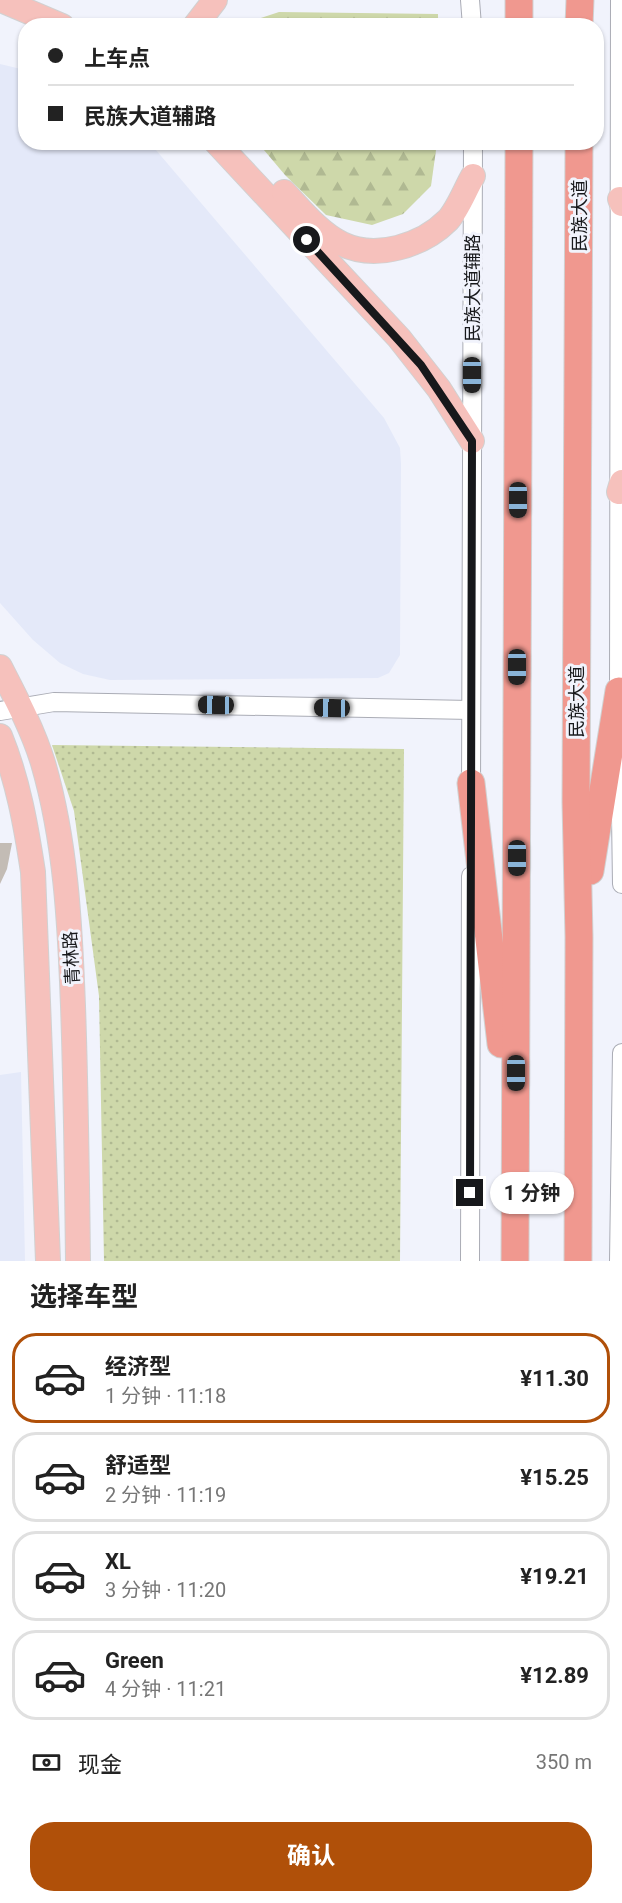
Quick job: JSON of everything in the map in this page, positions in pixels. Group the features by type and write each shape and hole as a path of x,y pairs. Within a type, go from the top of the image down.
{"highway":[{"path":"519,0 519,18"},
{"path":"579,18 580,0"},
{"path":"515,1261 519,150"},
{"name":"民族大道","path":"578,1261 579,937 576,802 579,150"},
{"path":"579,937 619,691"},
{"path":"471,783 516,1168"}],"main road":[{"path":"1,0 43,18"},
{"path":"201,18 215,0"},
{"path":"223,150 399,338 439,389 472,441"},
{"path":"243,150 322,231 342,244 357,249 392,249 415,243 435,232 450,218 473,176"},
{"name":"青林路","path":"0,668 10,710 43,762 58,830 66,886 74,1044 78,1261"},
{"name":"青林路","path":"1,743 25,820 33,872 48,1261"}],"street":[{"path":"470,0 471,18"},
{"path":"620,0 619,691 622,884"},
{"name":"民族大道辅路","path":"470,1261 473,150"},
{"path":"10,710 54,702 471,710"},
{"path":"619,1261 622,1053"}],"shaded area":[{"path":"0,64 18,68 18,150 156,150 384,418 400,448 400,655 389,673 378,678 110,680 83,674 60,663 33,640 0,603"},
{"path":"21,1072 25,1261 0,1261 0,1075"}],"green space":[{"path":"279,12 438,14 438,18 261,18"},
{"path":"264,150 436,150 431,186 403,214 372,225 326,215 285,175"},
{"path":"52,745 404,749 400,1261 104,1261 99,996 74,811"}],"building":[{"path":"0,843 12,843 7,869 0,884"}],"route":[{"path":"307,240 399,338 439,389 472,441 470,1193"}]}
